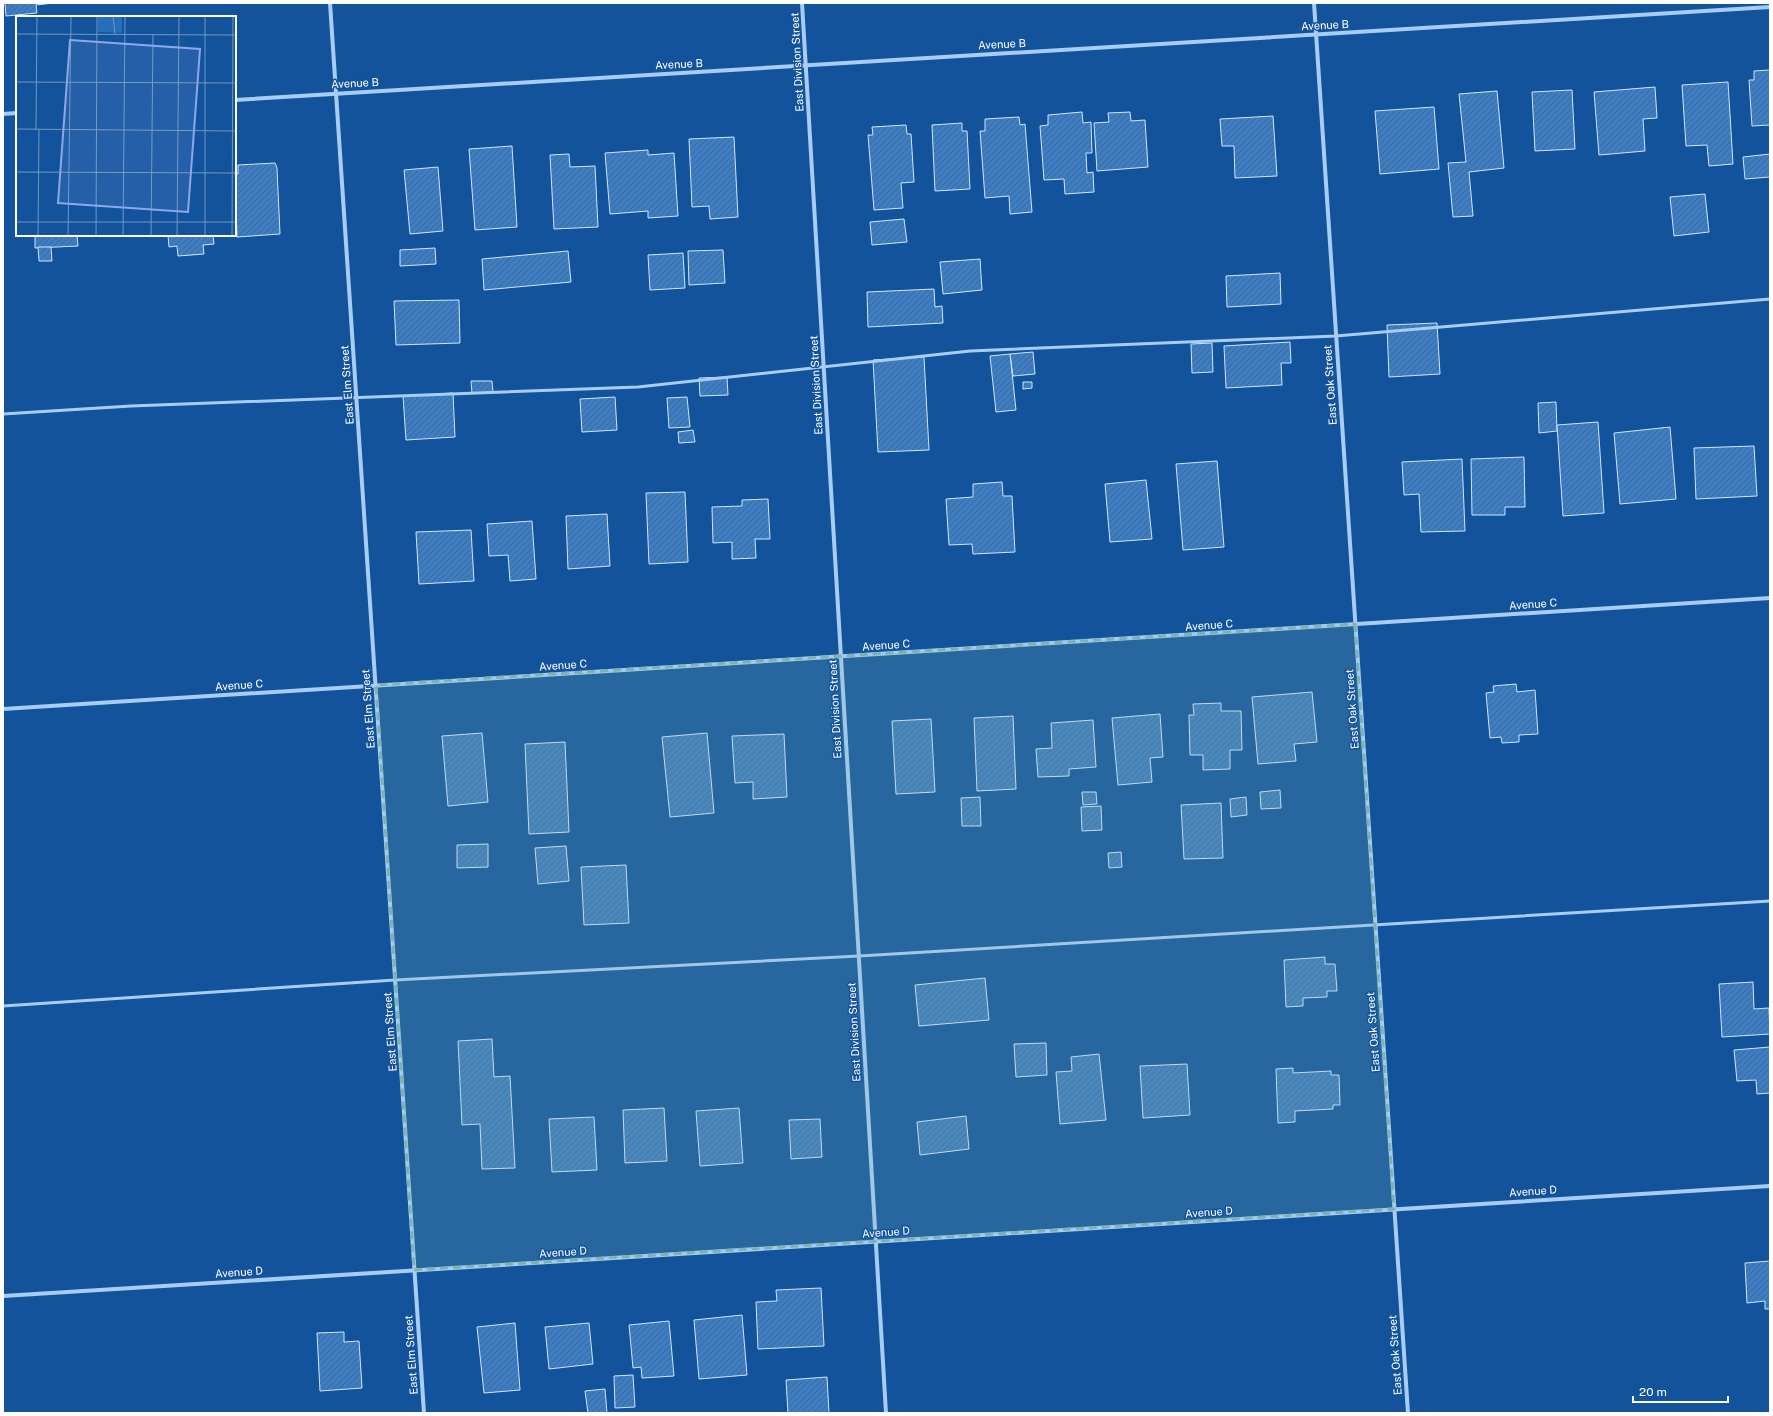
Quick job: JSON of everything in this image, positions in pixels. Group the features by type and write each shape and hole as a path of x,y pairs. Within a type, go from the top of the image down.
{"street":[{"name":"East Elm Street","path":"330,3 424,1413"},
{"name":"East Division Street","path":"802,3 886,1413"},
{"name":"East Oak Street","path":"1314,3 1408,1413"},
{"name":"Avenue B","path":"236,100 1770,7"},
{"path":"3,114 16,113"},
{"name":"Avenue C","path":"3,709 1770,598"},
{"name":"Avenue D","path":"3,1296 1770,1186"}],"lane":[{"path":"3,414 131,406 638,387 970,352 1336,336 1770,299"},
{"path":"3,1006 395,980 859,956 1375,923 1770,901"}],"highlighted area":[{"path":"1355,624 1394,1209 414,1270 376,685"}],"building":[{"path":"5,3 54,3 36,5 37,13 6,16"},
{"path":"1770,70 1770,125 1752,126 1749,80 1754,80 1754,71"},
{"path":"1728,82 1733,164 1709,166 1707,145 1686,146 1682,85"},
{"path":"1655,87 1657,118 1643,119 1645,151 1599,155 1594,92"},
{"path":"1572,90 1575,149 1535,151 1532,92"},
{"path":"1497,91 1504,168 1469,172 1473,216 1453,217 1448,163 1466,162 1459,94"},
{"path":"1434,107 1439,169 1380,174 1375,111"},
{"path":"1082,112 1083,123 1091,122 1092,153 1086,153 1087,173 1093,172 1094,192 1065,194 1064,179 1044,180 1040,126 1048,125 1048,115"},
{"path":"1130,112 1131,121 1145,120 1148,167 1097,171 1094,123 1109,122 1108,113"},
{"path":"1273,116 1277,176 1235,178 1234,146 1222,146 1220,119"},
{"path":"1019,117 1020,125 1025,124 1032,212 1010,214 1009,196 985,198 980,131 985,131 985,119"},
{"path":"962,123 962,131 967,131 970,189 935,191 932,125"},
{"path":"906,125 907,134 911,134 914,182 901,183 903,208 874,210 868,135 873,135 872,127"},
{"path":"734,137 738,217 710,219 709,206 692,207 689,139"},
{"path":"512,146 517,227 475,230 469,149"},
{"path":"648,150 648,155 674,153 678,216 648,218 648,211 610,214 605,153"},
{"path":"569,154 570,167 595,166 598,227 554,229 550,155"},
{"path":"1770,154 1770,177 1745,179 1743,157"},
{"path":"275,163 277,168 280,234 237,237 236,174 238,174 238,165"},
{"path":"438,167 443,231 410,234 404,170"},
{"path":"1705,194 1709,232 1674,236 1670,197"},
{"path":"904,219 907,242 872,245 870,222"},
{"path":"35,236 77,236 78,246 35,248"},
{"path":"168,236 213,236 214,244 203,245 204,254 178,256 177,246 169,247"},
{"path":"38,247 51,247 52,261 39,261"},
{"path":"435,248 436,264 400,266 400,250"},
{"path":"723,250 725,283 689,285 688,251"},
{"path":"568,251 571,282 484,290 482,259"},
{"path":"683,253 685,288 650,290 648,255"},
{"path":"980,259 982,290 943,294 940,262"},
{"path":"1280,273 1281,304 1227,307 1226,276"},
{"path":"934,289 935,307 942,306 943,323 868,327 867,292"},
{"path":"459,300 460,343 396,345 394,301"},
{"path":"1437,323 1440,374 1389,377 1387,325"},
{"path":"1290,342 1291,363 1281,363 1282,385 1226,388 1224,346"},
{"path":"1212,343 1213,372 1192,373 1191,344"},
{"path":"1033,352 1035,374 1013,376 1010,354"},
{"path":"1010,354 1016,410 996,412 990,356"},
{"path":"924,357 929,450 878,452 873,360"},
{"path":"727,377 728,395 700,396 699,378"},
{"path":"471,381 492,381 493,392 472,393"},
{"path":"1023,382 1032,382 1032,388 1023,389"},
{"path":"453,393 455,437 406,440 403,396"},
{"path":"615,397 617,430 582,432 580,399"},
{"path":"687,397 690,427 669,428 667,398"},
{"path":"1556,402 1557,431 1539,433 1538,403"},
{"path":"1598,422 1604,513 1563,516 1557,425"},
{"path":"1670,427 1676,499 1620,504 1614,433"},
{"path":"693,430 695,442 679,443 678,432"},
{"path":"1754,446 1757,496 1696,499 1694,448"},
{"path":"1524,457 1525,507 1505,507 1505,515 1472,515 1471,459"},
{"path":"1462,459 1465,531 1421,532 1419,494 1404,495 1402,462"},
{"path":"1217,461 1224,547 1183,550 1176,464"},
{"path":"1146,480 1152,539 1110,542 1105,484"},
{"path":"1002,482 1003,496 1012,496 1015,552 973,554 972,544 949,545 946,499 973,497 973,484"},
{"path":"685,492 688,562 649,564 646,493"},
{"path":"768,499 770,539 755,539 756,558 732,559 732,542 713,543 712,507 742,506 742,500"},
{"path":"607,514 610,566 568,569 566,516"},
{"path":"532,521 536,579 510,581 508,555 489,556 487,524"},
{"path":"471,530 474,581 419,584 416,532"},
{"path":"1516,684 1517,692 1535,690 1538,734 1519,735 1519,742 1502,743 1501,737 1490,738 1486,693 1494,692 1493,686"},
{"path":"1312,692 1317,742 1294,744 1296,761 1258,764 1252,697"},
{"path":"1221,703 1221,711 1241,711 1242,750 1230,750 1230,769 1203,770 1203,755 1190,755 1189,715 1194,715 1193,704"},
{"path":"1160,714 1163,757 1150,758 1152,782 1118,785 1112,718"},
{"path":"1013,716 1016,789 977,791 974,718"},
{"path":"931,719 935,792 896,794 892,721"},
{"path":"1093,720 1096,767 1069,769 1069,776 1038,777 1036,749 1052,748 1051,723"},
{"path":"482,733 488,802 448,806 442,736"},
{"path":"707,733 714,813 670,817 662,737"},
{"path":"784,734 787,797 753,799 753,782 735,783 732,736"},
{"path":"565,742 569,832 529,834 525,744"},
{"path":"1280,790 1281,808 1261,809 1260,792"},
{"path":"1082,792 1096,792 1097,804 1083,805"},
{"path":"980,797 981,826 962,826 961,798"},
{"path":"1246,797 1247,815 1231,817 1230,799"},
{"path":"1221,803 1223,858 1184,859 1181,805"},
{"path":"1101,806 1102,830 1082,831 1081,807"},
{"path":"488,844 488,867 457,868 457,845"},
{"path":"566,846 569,881 538,884 535,848"},
{"path":"1121,852 1122,867 1109,868 1108,853"},
{"path":"626,865 629,923 584,925 581,867"},
{"path":"1325,957 1325,964 1335,964 1337,991 1327,991 1327,997 1303,998 1303,1006 1286,1007 1284,960"},
{"path":"985,978 989,1020 919,1026 915,985"},
{"path":"1753,982 1754,1009 1769,1008 1770,1034 1722,1037 1719,984"},
{"path":"492,1039 494,1077 510,1076 515,1168 482,1169 480,1124 462,1125 458,1041"},
{"path":"1046,1043 1047,1075 1016,1077 1014,1044"},
{"path":"1770,1047 1770,1093 1757,1094 1756,1080 1737,1081 1734,1050"},
{"path":"1099,1054 1106,1120 1060,1124 1056,1072 1072,1071 1071,1057"},
{"path":"1187,1064 1190,1115 1143,1118 1140,1066"},
{"path":"1293,1068 1293,1073 1331,1071 1331,1075 1339,1075 1340,1105 1333,1105 1333,1109 1295,1111 1295,1122 1278,1123 1276,1069"},
{"path":"664,1108 667,1161 625,1163 623,1110"},
{"path":"739,1108 743,1163 700,1166 696,1111"},
{"path":"966,1116 969,1149 920,1155 917,1122"},
{"path":"594,1117 597,1170 552,1172 549,1119"},
{"path":"820,1119 822,1157 791,1159 789,1120"},
{"path":"1770,1261 1770,1309 1765,1309 1765,1301 1747,1303 1745,1263"},
{"path":"821,1288 824,1346 758,1349 756,1302 777,1301 776,1290"},
{"path":"742,1315 747,1375 699,1379 694,1320"},
{"path":"669,1321 674,1376 642,1378 641,1367 633,1368 629,1325"},
{"path":"515,1323 520,1390 484,1393 477,1327"},
{"path":"589,1323 593,1364 549,1369 545,1327"},
{"path":"344,1332 344,1342 359,1341 362,1388 320,1391 317,1333"},
{"path":"633,1375 635,1407 615,1408 614,1376"},
{"path":"827,1377 829,1413 788,1413 786,1380"},
{"path":"605,1389 607,1413 588,1413 585,1391"}]}
